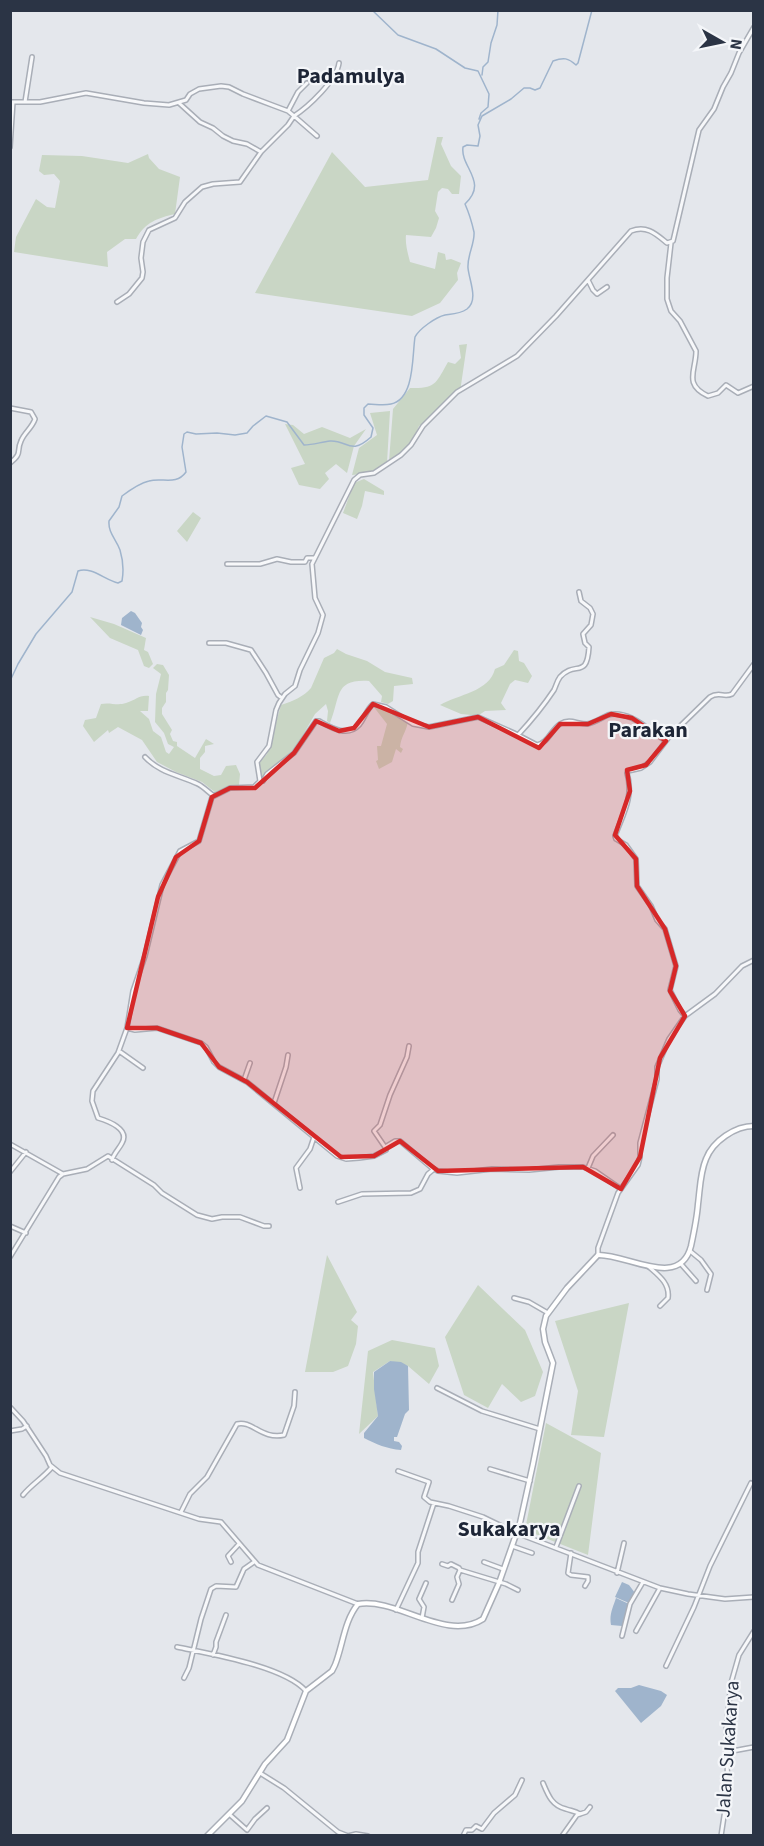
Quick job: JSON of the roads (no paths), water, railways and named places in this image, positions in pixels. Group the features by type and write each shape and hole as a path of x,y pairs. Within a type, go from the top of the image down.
{"main road":[{"path":"207,1836 242,1801 265,1764 289,1737 306,1691 334,1669 350,1617 358,1604 369,1603 457,1626 469,1625 480,1621 485,1616 517,1533 530,1481 553,1362 545,1342 543,1329 548,1313 567,1288 598,1256 670,1268 681,1264 690,1251 702,1169 707,1155 719,1141 734,1131 753,1126"}],"street":[{"path":"753,27 725,83 717,106 699,130 674,239 671,243 667,278 667,299 671,311 680,321 696,351 693,384 708,396 718,393 726,385 738,393 753,386"},
{"path":"26,102 32,57"},
{"path":"117,302 129,294 142,278 143,242 148,230 175,218 185,202 202,187 240,182 261,152 328,84 337,71 339,63"},
{"path":"288,111 298,92 307,83"},
{"path":"10,147 12,102 56,100 87,93 169,105 186,100 190,94 199,89 224,86 288,111 317,136"},
{"path":"179,103 200,122 223,136 247,144 261,152"},
{"path":"260,780 257,762 269,746 276,710 282,698 295,686 318,633 322,618 322,612 315,598 311,569 314,558 357,477 374,474 401,455 414,441 423,426 457,392 517,356 631,231 642,229 651,231 671,243"},
{"path":"588,280 597,294 607,286"},
{"path":"10,408 31,412 34,419 20,442 20,451 10,463"},
{"path":"227,564 260,564 278,559 306,562 307,558 314,558"},
{"path":"518,735 544,703 560,677 570,670 581,668 587,662 589,647 585,643 583,634 591,626 593,614 590,608 581,601 579,592"},
{"path":"209,643 226,643 251,650 282,698"},
{"path":"685,1016 670,990 676,966 665,928 657,920 651,906 637,886 636,859 626,845 615,837 625,813 630,791 628,772 646,765 666,741 710,698 716,694 732,694 753,664"},
{"path":"112,1160 123,1143 123,1136 114,1123 98,1118 92,1101 93,1091 119,1051 127,1028 133,991 145,956 162,885 180,850 199,841 214,796 230,788 254,787 260,780 263,781 267,774 294,753 316,721 333,729 346,730 360,724 368,709 373,705 386,707 413,724 429,727 478,717 534,745 540,745 564,723 574,721 588,724 611,714 632,718 666,741"},
{"path":"145,757 153,766 200,785 214,796"},
{"path":"598,1256 597,1248 607,1220 621,1189 636,1169 640,1157 640,1143 656,1083 660,1058 672,1033 685,1016 715,994 742,966 753,960"},
{"path":"127,1028 135,1030 157,1028 201,1043 219,1066 244,1080 337,1156 346,1159 374,1156 386,1150 385,1147 395,1141 399,1141 434,1169 457,1173 492,1169 588,1168 621,1189"},
{"path":"385,1147 374,1131 380,1125 407,1057 409,1046"},
{"path":"119,1051 142,1068"},
{"path":"274,1103 288,1055"},
{"path":"244,1080 250,1063"},
{"path":"588,1168 593,1156 613,1134"},
{"path":"300,1188 296,1168 310,1149 314,1137"},
{"path":"10,1144 63,1174"},
{"path":"10,1172 26,1152"},
{"path":"10,1257 59,1177 87,1169 108,1156 197,1215 212,1219 240,1217 269,1226"},
{"path":"338,1202 362,1194 411,1193 420,1189 428,1174 434,1169"},
{"path":"10,1226 26,1233"},
{"path":"690,1251 711,1274 707,1290"},
{"path":"681,1264 696,1281"},
{"path":"646,1265 662,1277 668,1290 668,1298 660,1306"},
{"path":"514,1298 529,1302 548,1313"},
{"path":"438,1388 482,1411 540,1429"},
{"path":"181,1512 190,1494 207,1477 237,1424 244,1423 268,1435 284,1435 294,1406 295,1392"},
{"path":"10,1407 27,1426 52,1467 63,1474 203,1520 219,1521 260,1566 358,1604"},
{"path":"10,1431 27,1426"},
{"path":"23,1495 52,1467"},
{"path":"490,1469 530,1481"},
{"path":"398,1470 429,1482 424,1497 427,1500 483,1517 517,1533 643,1582 698,1596 725,1599 753,1597"},
{"path":"666,1666 710,1566 752,1483"},
{"path":"556,1547 579,1486"},
{"path":"396,1610 418,1563 418,1552 434,1503"},
{"path":"617,1572 624,1543"},
{"path":"231,1562 228,1556 239,1544"},
{"path":"512,1546 532,1553"},
{"path":"572,1553 568,1574 588,1577 585,1586"},
{"path":"184,1678 212,1587 236,1587 244,1569 254,1562"},
{"path":"484,1562 503,1569"},
{"path":"442,1564 451,1564 460,1570 518,1590"},
{"path":"452,1599 459,1584 460,1570"},
{"path":"622,1636 630,1604 643,1582"},
{"path":"422,1618 424,1607 419,1599 426,1583"},
{"path":"636,1631 660,1588"},
{"path":"213,1655 226,1615"},
{"name":"Jalan Sukakarya","path":"721,1836 728,1784 726,1726 732,1680 739,1655 753,1632"},
{"path":"177,1647 280,1674 302,1686 306,1691"},
{"path":"728,1752 753,1747"},
{"path":"260,1773 284,1788 338,1832 348,1836 356,1834 368,1836"},
{"path":"463,1836 466,1830 472,1830 476,1826 482,1829 494,1814 514,1797 522,1780"},
{"path":"543,1783 547,1795 555,1804 580,1814"},
{"path":"562,1836 580,1814 586,1812 590,1806"},
{"path":"229,1814 247,1830 267,1808"}],"water":[{"path":"131,611 142,623 141,635 121,625 122,618"},
{"path":"390,1361 401,1362 408,1366 409,1410 405,1414 397,1437 394,1437 394,1441 399,1442 402,1446 401,1450 391,1449 364,1438 364,1433 378,1416 374,1372"},
{"path":"622,1582 629,1585 635,1593 629,1603 615,1597"},
{"path":"616,1598 629,1604 622,1626 611,1625 611,1614"},
{"path":"639,1685 667,1695 661,1706 641,1723 615,1691 618,1688 631,1688"}],"waterway":[{"path":"372,10 398,35 436,49 465,68 478,71 489,94 488,107 481,113 479,119"},
{"path":"482,75 483,67 488,62 497,25 498,10"},
{"path":"10,681 36,634 72,592 78,571 88,570 118,583 122,581 122,558 109,521 119,507 122,496 132,489 149,481 178,479 186,472 182,447 184,434 187,432 235,435 247,433 266,416 287,422 304,445 336,441 349,446 358,446 371,437 373,428 364,415 364,408 368,404 391,404 404,394 411,376 417,334 437,318 464,311 471,305 473,295 468,263 474,232 465,204 472,196 474,182 465,161 463,147 478,146 480,136 478,125 482,116 511,99 524,88 535,90 540,88 553,61 563,59 576,65 578,63 592,10"}],"district":[{"name":"Padamulya","path":"351,76"},
{"name":"Parakan","path":"648,730"},
{"name":"Sukakarya","path":"509,1529"}]}
